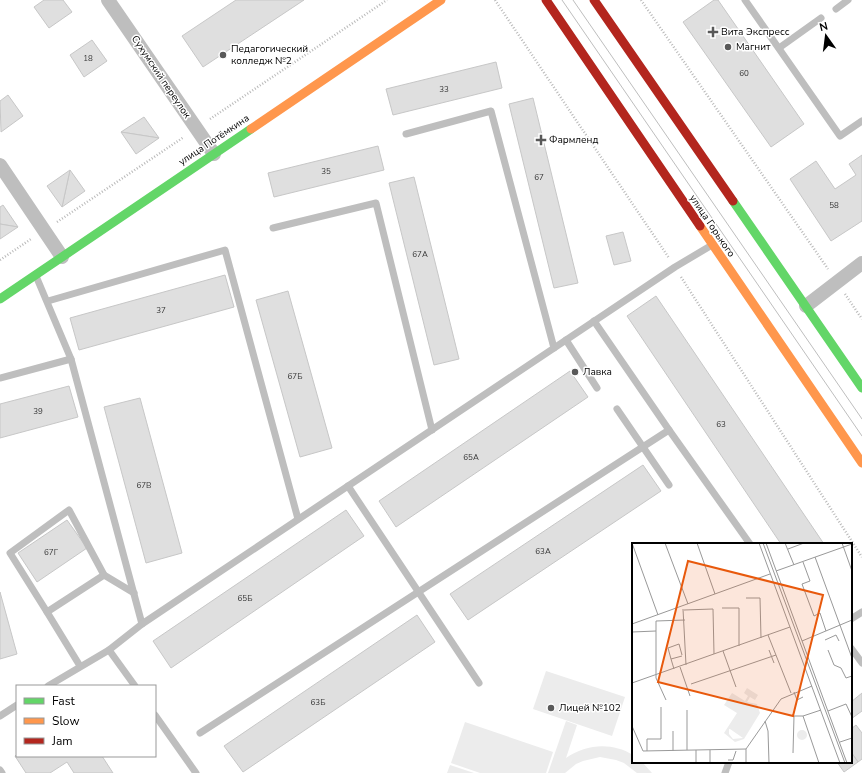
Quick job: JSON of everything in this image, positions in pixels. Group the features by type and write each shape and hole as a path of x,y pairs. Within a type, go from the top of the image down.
{"main road":[{"name":"улица Потёмкина","path":"0,299 441,0"},
{"name":"улица Горького","path":"546,0 862,463"},
{"path":"594,0 862,388"}],"street":[{"name":"Сухумский переулок","path":"108,0 214,154"},
{"path":"0,166 62,257"},
{"path":"806,306 862,263"}],"lane":[{"path":"745,0 840,136 862,121"},
{"path":"836,9 848,0"},
{"path":"779,48 821,18"},
{"path":"406,134 491,111 554,348"},
{"path":"274,228 376,203 432,430"},
{"path":"50,685 109,650 142,624 712,244"},
{"path":"48,301 225,250 298,519"},
{"path":"36,275 72,360 142,624"},
{"path":"594,322 749,543"},
{"path":"566,340 597,388"},
{"path":"0,378 72,360"},
{"path":"617,409 669,485"},
{"path":"200,733 669,430"},
{"path":"348,486 479,683"},
{"path":"80,666 10,553 69,510 104,575 134,593"},
{"path":"47,612 104,575"},
{"path":"852,618 862,612"},
{"path":"852,649 862,663"},
{"path":"109,650 133,685"},
{"path":"0,716 16,706"},
{"path":"156,716 196,773"},
{"path":"725,773 729,763"}],"path":[{"path":"641,0 862,319"}],"shaded area":[{"path":"546,671 625,697 612,736 533,709"},
{"path":"566,721 577,725 566,758 574,753 590,747 599,746 616,748 632,754 632,763 643,763 652,773 637,773 624,763 600,757 576,764 565,773 548,773"},
{"path":"465,722 553,752 546,773 480,773 451,763"},
{"path":"450,765 474,773 447,773"}],"building":[{"path":"44,0 63,0 72,12 49,28 34,7"},
{"path":"236,0 304,0 203,67 182,36"},
{"path":"714,0 718,0 804,124 771,147 683,22"},
{"path":"92,40 107,61 84,77 70,55"},
{"path":"496,62 502,88 393,115 386,89"},
{"path":"8,95 23,116 1,132 0,101"},
{"path":"533,98 578,283 554,288 509,104"},
{"path":"144,117 159,138 121,132"},
{"path":"121,132 159,138 136,154"},
{"path":"378,146 384,170 274,197 268,173"},
{"path":"862,155 862,221 831,241 790,179 816,161 835,189 856,175 849,164"},
{"path":"70,170 85,191 62,207"},
{"path":"70,170 62,207 47,186"},
{"path":"414,177 459,359 434,365 389,183"},
{"path":"3,205 18,227 0,224 0,207"},
{"path":"0,224 18,227 0,239"},
{"path":"623,232 631,261 614,265 606,236"},
{"path":"225,275 234,307 79,350 70,318"},
{"path":"288,291 332,448 300,457 256,300"},
{"path":"656,296 823,543 780,543 627,316"},
{"path":"570,371 588,397 396,527 379,501"},
{"path":"69,386 78,417 0,438 0,404"},
{"path":"140,398 182,553 146,563 104,407"},
{"path":"643,465 661,491 468,620 450,594"},
{"path":"346,510 364,536 171,668 153,641"},
{"path":"67,520 87,548 37,582 18,553"},
{"path":"0,592 17,654 0,659"},
{"path":"417,615 435,642 243,772 224,746"},
{"path":"862,693 862,711 852,718 852,701"},
{"path":"856,725 862,733 862,759 858,762 852,753 852,728"},
{"path":"852,753 858,762 844,772 838,763 852,763"},
{"path":"15,756 103,757 113,773 74,773 67,762 50,773 26,773"}],"tram line":[{"path":"562,0 862,436"},
{"path":"573,0 862,419"}],"traffic: fast":[{"path":"0,299 251,129"},
{"path":"733,201 862,388"}],"traffic: slow":[{"path":"251,129 441,0"},
{"path":"700,226 862,463"}],"traffic: jam":[{"path":"546,0 700,226"},
{"path":"594,0 733,201"}],"place":[{"name":"Вита Экспресс","path":"713,32"},
{"name":"Магнит","path":"728,47"},
{"name":"Педагогический колледж №2","path":"223,55"},
{"name":"Фармленд","path":"541,140"},
{"name":"Лавка","path":"575,372"},
{"name":"Лицей №102","path":"551,708"}]}
